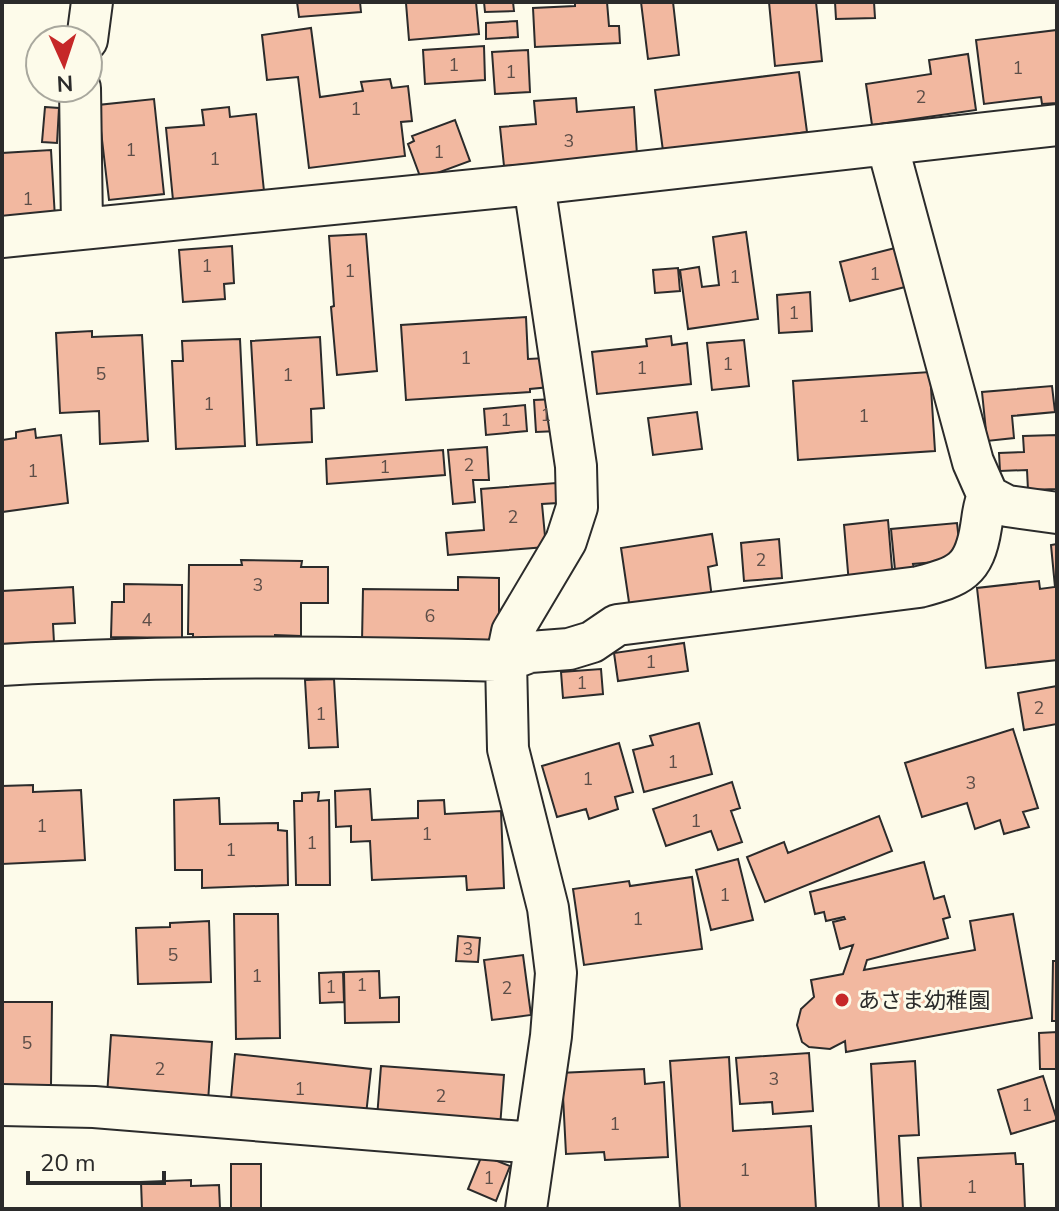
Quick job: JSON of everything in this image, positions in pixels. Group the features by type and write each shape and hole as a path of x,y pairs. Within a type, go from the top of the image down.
{"street":[{"path":"89,24 92,2"},
{"path":"80,104 82,227"},
{"path":"2,237 534,184 1057,125"},
{"path":"887,144 973,462 988,496 1007,506 1057,513"},
{"path":"533,1208 535,1143 551,1036 556,973 548,908 508,749 506,661 512,632 566,541 577,507 576,466 534,184"},
{"path":"2,665 92,660 326,656 506,661 530,652 569,649 592,642 617,625 919,587 954,577 974,558 983,506 988,496"},
{"path":"2,1105 94,1107 535,1143"}],"building":[{"path":"297,2 360,2 361,12 299,17"},
{"path":"476,2 479,34 409,40 406,3"},
{"path":"484,2 513,2 514,11 485,12"},
{"path":"575,2 607,2 609,26 619,26 620,43 535,47 533,8 575,6"},
{"path":"641,2 673,2 679,55 648,59"},
{"path":"769,2 816,2 822,61 775,66"},
{"path":"835,2 874,2 875,18 836,19"},
{"path":"517,21 518,37 486,39 486,23"},
{"path":"311,28 320,97 363,91 361,82 390,79 392,88 408,86 412,121 401,122 405,156 309,168 298,77 267,80 262,35"},
{"path":"1057,30 1057,103 1042,104 1041,97 984,104 976,40"},
{"path":"484,46 485,80 425,84 423,50"},
{"path":"528,50 530,92 495,94 492,52"},
{"path":"968,54 976,110 872,125 866,84 931,74 929,60"},
{"path":"799,72 807,132 663,151 655,90"},
{"path":"576,98 577,112 634,107 637,155 504,166 500,127 536,124 534,101"},
{"path":"154,99 164,194 109,200 98,105"},
{"path":"45,107 59,108 57,143 42,142"},
{"path":"229,107 230,117 256,114 264,191 173,200 166,128 204,125 202,110"},
{"path":"455,120 470,161 421,179 408,144 414,141 412,136"},
{"path":"51,150 55,218 2,222 2,153"},
{"path":"746,232 758,319 688,329 680,270 699,267 702,287 719,285 713,237"},
{"path":"366,234 377,371 337,375 329,236"},
{"path":"232,246 234,283 224,284 225,299 183,302 179,250"},
{"path":"899,247 909,286 850,301 840,262"},
{"path":"678,268 680,291 655,293 653,270"},
{"path":"810,292 812,331 779,333 777,295"},
{"path":"526,317 528,359 547,358 550,387 530,389 530,392 406,400 401,325"},
{"path":"92,331 92,337 142,335 148,441 100,444 99,411 60,413 56,333"},
{"path":"671,336 672,345 687,343 691,384 597,394 592,352 647,346 646,339"},
{"path":"320,337 324,408 311,409 312,442 257,445 251,341"},
{"path":"240,339 245,446 176,449 172,361 183,361 182,341"},
{"path":"744,340 749,386 712,390 707,343"},
{"path":"930,372 935,451 798,460 793,381"},
{"path":"1052,386 1055,412 1012,416 1014,438 987,441 982,392"},
{"path":"556,399 558,431 536,432 534,400"},
{"path":"525,405 527,431 486,435 484,409"},
{"path":"697,412 702,449 653,455 648,418"},
{"path":"35,429 36,438 61,435 68,503 2,512 2,440 16,438 16,432"},
{"path":"1057,435 1057,489 1028,490 1027,470 1000,471 999,453 1024,452 1023,436"},
{"path":"487,447 489,480 473,480 475,502 453,504 448,450"},
{"path":"443,450 445,475 327,484 326,459"},
{"path":"556,483 558,503 542,504 546,547 448,555 446,533 484,530 481,489"},
{"path":"888,520 893,580 849,584 844,525"},
{"path":"957,523 961,560 913,564 914,568 895,570 891,529"},
{"path":"712,534 717,565 708,567 712,598 630,609 621,548"},
{"path":"779,539 782,578 744,581 741,543"},
{"path":"1057,544 1057,660 986,668 977,588 1039,581 1040,589 1055,587 1051,545"},
{"path":"241,560 302,561 301,567 328,567 328,603 301,603 301,636 275,635 275,641 193,640 193,634 188,634 189,565 242,565"},
{"path":"458,577 499,578 499,644 362,642 363,589 458,590"},
{"path":"124,584 182,585 182,638 111,637 112,602 124,602"},
{"path":"73,587 75,623 53,624 54,642 2,644 2,591"},
{"path":"684,643 688,671 618,681 614,653"},
{"path":"601,669 603,694 563,698 561,672"},
{"path":"334,679 338,747 309,748 305,680"},
{"path":"1057,686 1057,724 1024,730 1018,693"},
{"path":"699,723 712,774 644,792 633,750 653,745 650,736"},
{"path":"1013,729 1038,808 1023,812 1029,827 1004,834 1000,820 975,829 967,803 922,817 905,763"},
{"path":"619,743 633,792 615,797 618,809 589,819 586,809 557,817 542,766"},
{"path":"732,782 740,808 731,811 742,842 718,850 711,831 666,846 653,809"},
{"path":"33,785 33,792 81,790 85,860 2,864 2,786"},
{"path":"370,789 372,820 418,818 418,801 444,800 445,814 501,811 504,888 467,890 466,876 372,880 370,841 351,842 351,826 336,827 335,791"},
{"path":"319,792 318,801 329,800 330,885 296,885 294,801 302,801 302,793"},
{"path":"219,798 220,824 278,823 278,830 287,831 288,885 202,888 202,870 175,870 174,800"},
{"path":"879,816 892,851 765,902 747,857 784,842 788,853"},
{"path":"738,859 753,920 711,930 696,870"},
{"path":"924,862 934,899 944,896 950,917 943,919 948,938 867,960 864,970 975,950 970,921 1013,914 1032,1018 846,1052 845,1041 830,1049 809,1047 802,1042 797,1025 801,1009 814,997 811,980 843,974 853,945 840,949 833,922 844,917 826,921 824,912 815,914 810,892"},
{"path":"692,877 702,949 584,965 573,889 629,881 630,886"},
{"path":"234,914 278,914 280,1038 236,1039"},
{"path":"209,921 211,982 138,984 136,928"},
{"path":"458,936 480,938 478,962 456,961"},
{"path":"523,955 531,1015 492,1020 484,960"},
{"path":"1053,961 1057,961 1057,1021 1052,1021"},
{"path":"379,971 380,998 399,997 399,1022 345,1023 344,972"},
{"path":"343,972 344,1002 320,1003 319,973"},
{"path":"2,1002 52,1002 51,1085 2,1085"},
{"path":"1057,1032 1057,1069 1040,1069 1039,1033"},
{"path":"111,1035 212,1042 208,1102 107,1096"},
{"path":"809,1053 813,1111 773,1114 772,1102 740,1104 736,1058"},
{"path":"235,1054 371,1069 365,1124 230,1109"},
{"path":"729,1057 733,1131 811,1126 816,1209 680,1209 670,1061"},
{"path":"915,1061 919,1135 899,1136 903,1209 879,1209 871,1064"},
{"path":"381,1066 504,1075 500,1127 377,1118"},
{"path":"644,1069 645,1084 664,1082 668,1157 605,1160 604,1152 566,1154 559,1073"},
{"path":"1043,1076 1057,1120 1011,1134 998,1090"},
{"path":"1015,1153 1016,1164 1023,1164 1025,1209 921,1209 918,1158"},
{"path":"482,1155 510,1166 496,1201 468,1189"},
{"path":"231,1164 261,1164 261,1209 231,1209"},
{"path":"191,1180 191,1186 219,1185 220,1209 142,1209 141,1182"}],"place":[{"name":"あさま幼稚園","path":"842,1000"}]}
